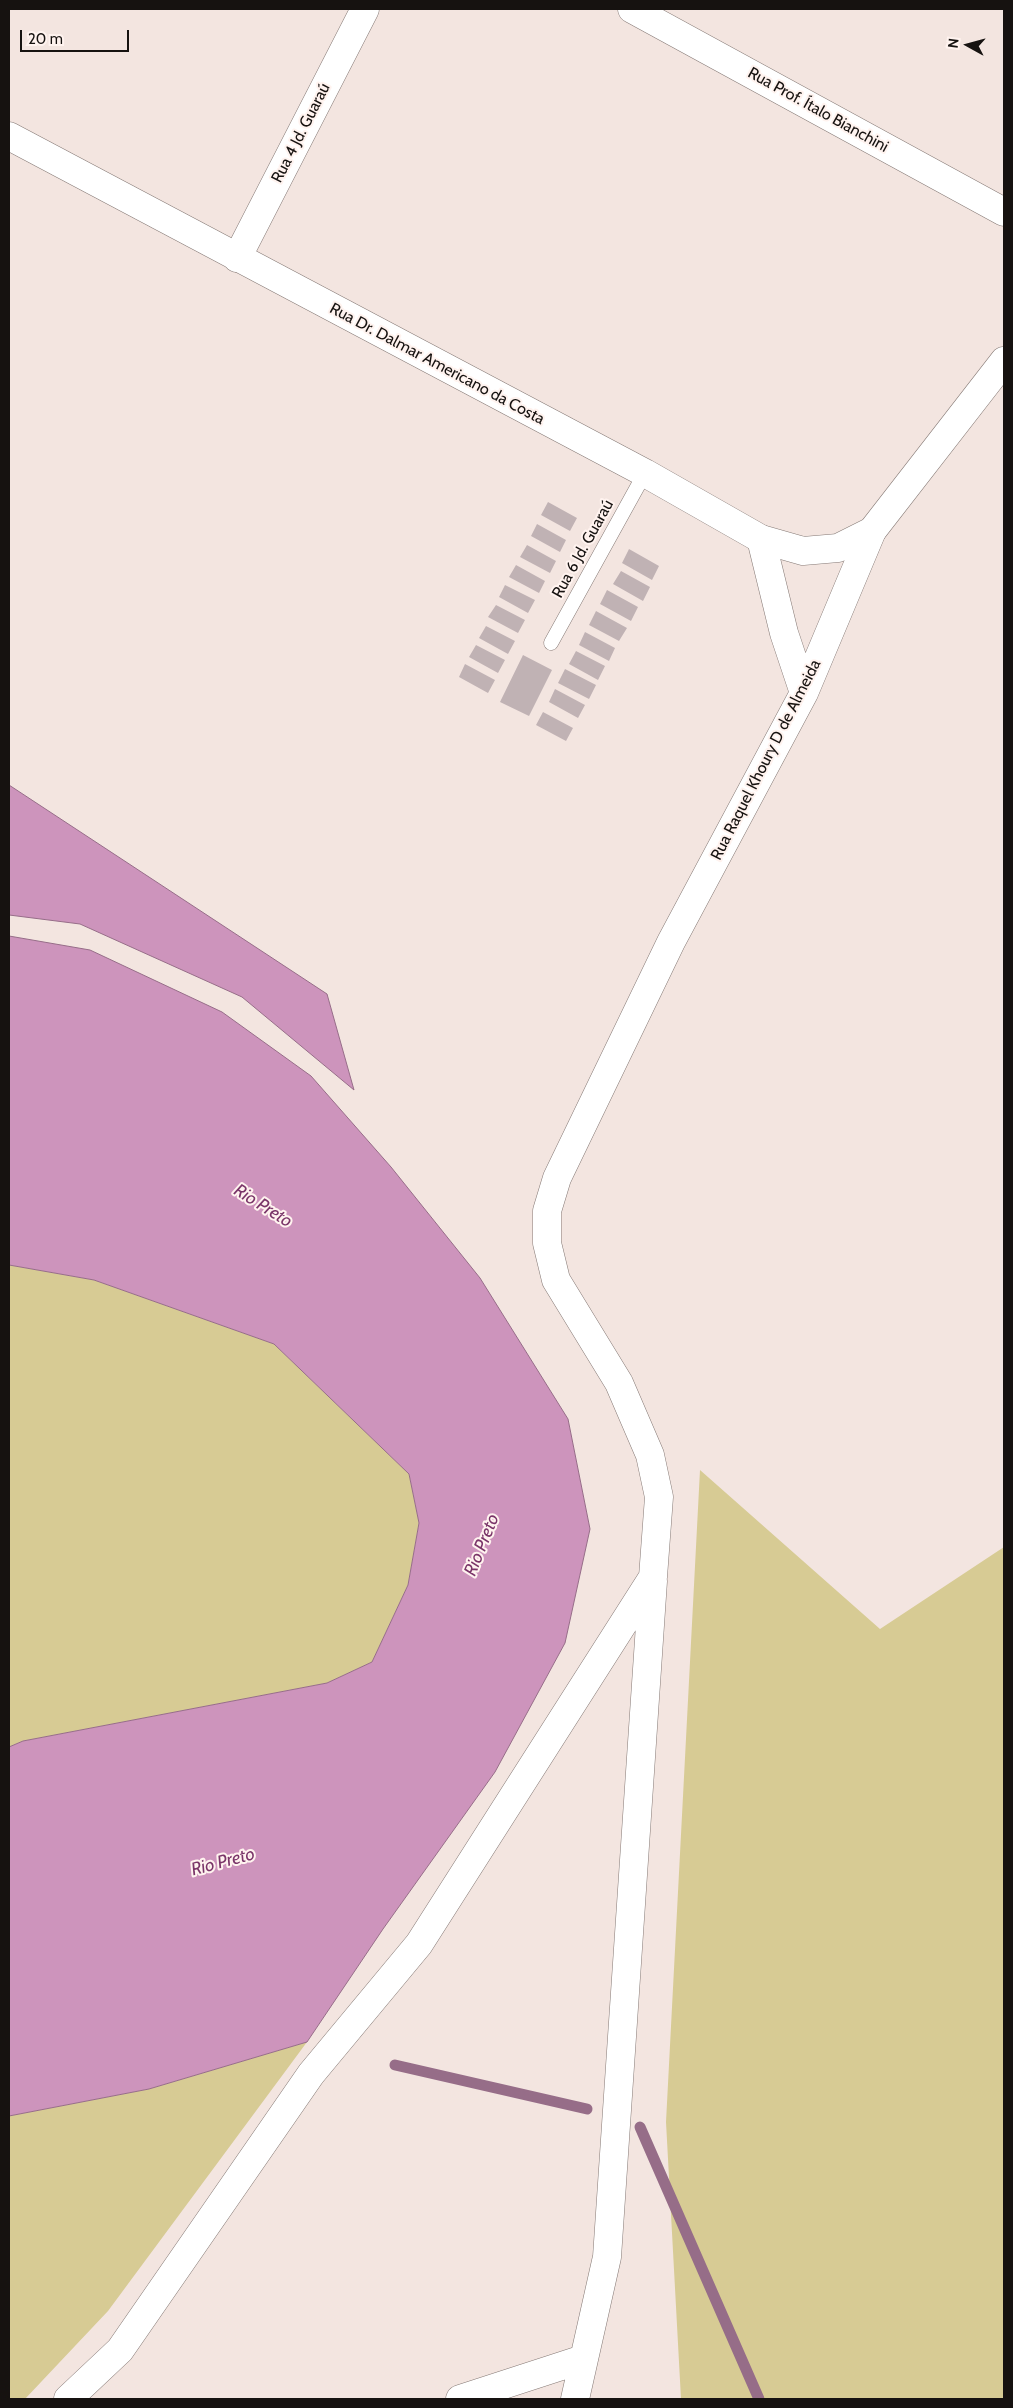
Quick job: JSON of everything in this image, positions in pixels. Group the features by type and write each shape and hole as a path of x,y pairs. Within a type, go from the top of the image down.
{"street":[{"name":"Rua 4 Jd. Guaraú","path":"237,258 365,9"},
{"name":"Rua Prof. Ítalo Bianchini","path":"632,9 1004,212"},
{"name":"Rua Dr. Dalmar Americano da Costa","path":"9,136 645,473 761,539 803,551 838,548 872,531"},
{"name":"Rua Raquel Khoury D de Almeida","path":"575,2399 607,2257 659,1497 650,1455 619,1383 556,1280 547,1243 547,1211 557,1178 671,942 804,693 872,531 1004,361"},
{"path":"761,539 784,633 804,693"},
{"path":"68,2399 120,2350 311,2074 419,1944 653,1577"},
{"path":"460,2399 583,2359"}],"lane":[{"name":"Rua 6 Jd. Guaraú","path":"551,643 645,473"}],"shaded area":[{"path":"9,1265 94,1280 274,1344 409,1474 419,1523 408,1585 372,1662 327,1683 23,1741 9,1747"},
{"path":"700,1470 880,1629 1004,1547 1004,2399 681,2399 666,2122"},
{"path":"307,2042 108,2311 25,2399 9,2399 9,2116 149,2089"}],"water":[{"path":"9,785 327,994 354,1090 242,997 80,924 9,915"},
{"name":"Rio Preto","path":"9,936 90,950 222,1012 311,1076 391,1167 480,1278 568,1419 590,1529 565,1643 495,1772 383,1929 307,2042 149,2089 9,2116 9,1747 23,1741 327,1683 372,1662 408,1585 419,1523 409,1474 274,1344 94,1280 9,1265"}],"building":[{"path":"548,502 577,518 570,531 541,515"},
{"path":"537,524 566,540 560,552 531,536"},
{"path":"527,545 556,561 550,573 520,557"},
{"path":"629,549 659,566 652,580 622,563"},
{"path":"516,565 545,581 539,593 509,577"},
{"path":"621,571 650,587 643,601 613,584"},
{"path":"505,585 535,600 528,613 499,597"},
{"path":"607,590 638,607 631,621 600,604"},
{"path":"496,605 525,620 518,633 488,617"},
{"path":"596,611 627,628 619,641 589,625"},
{"path":"486,626 515,641 508,654 479,638"},
{"path":"585,632 615,648 609,661 579,645"},
{"path":"476,645 505,660 498,673 469,657"},
{"path":"576,651 605,666 598,680 569,664"},
{"path":"523,655 552,670 529,716 500,702"},
{"path":"465,664 495,680 488,693 459,677"},
{"path":"565,669 596,685 589,699 558,683"},
{"path":"555,689 585,705 578,718 549,702"},
{"path":"543,712 573,728 566,741 536,725"}],"waterway":[{"path":"395,2065 587,2109"},
{"path":"640,2127 759,2399"}]}
